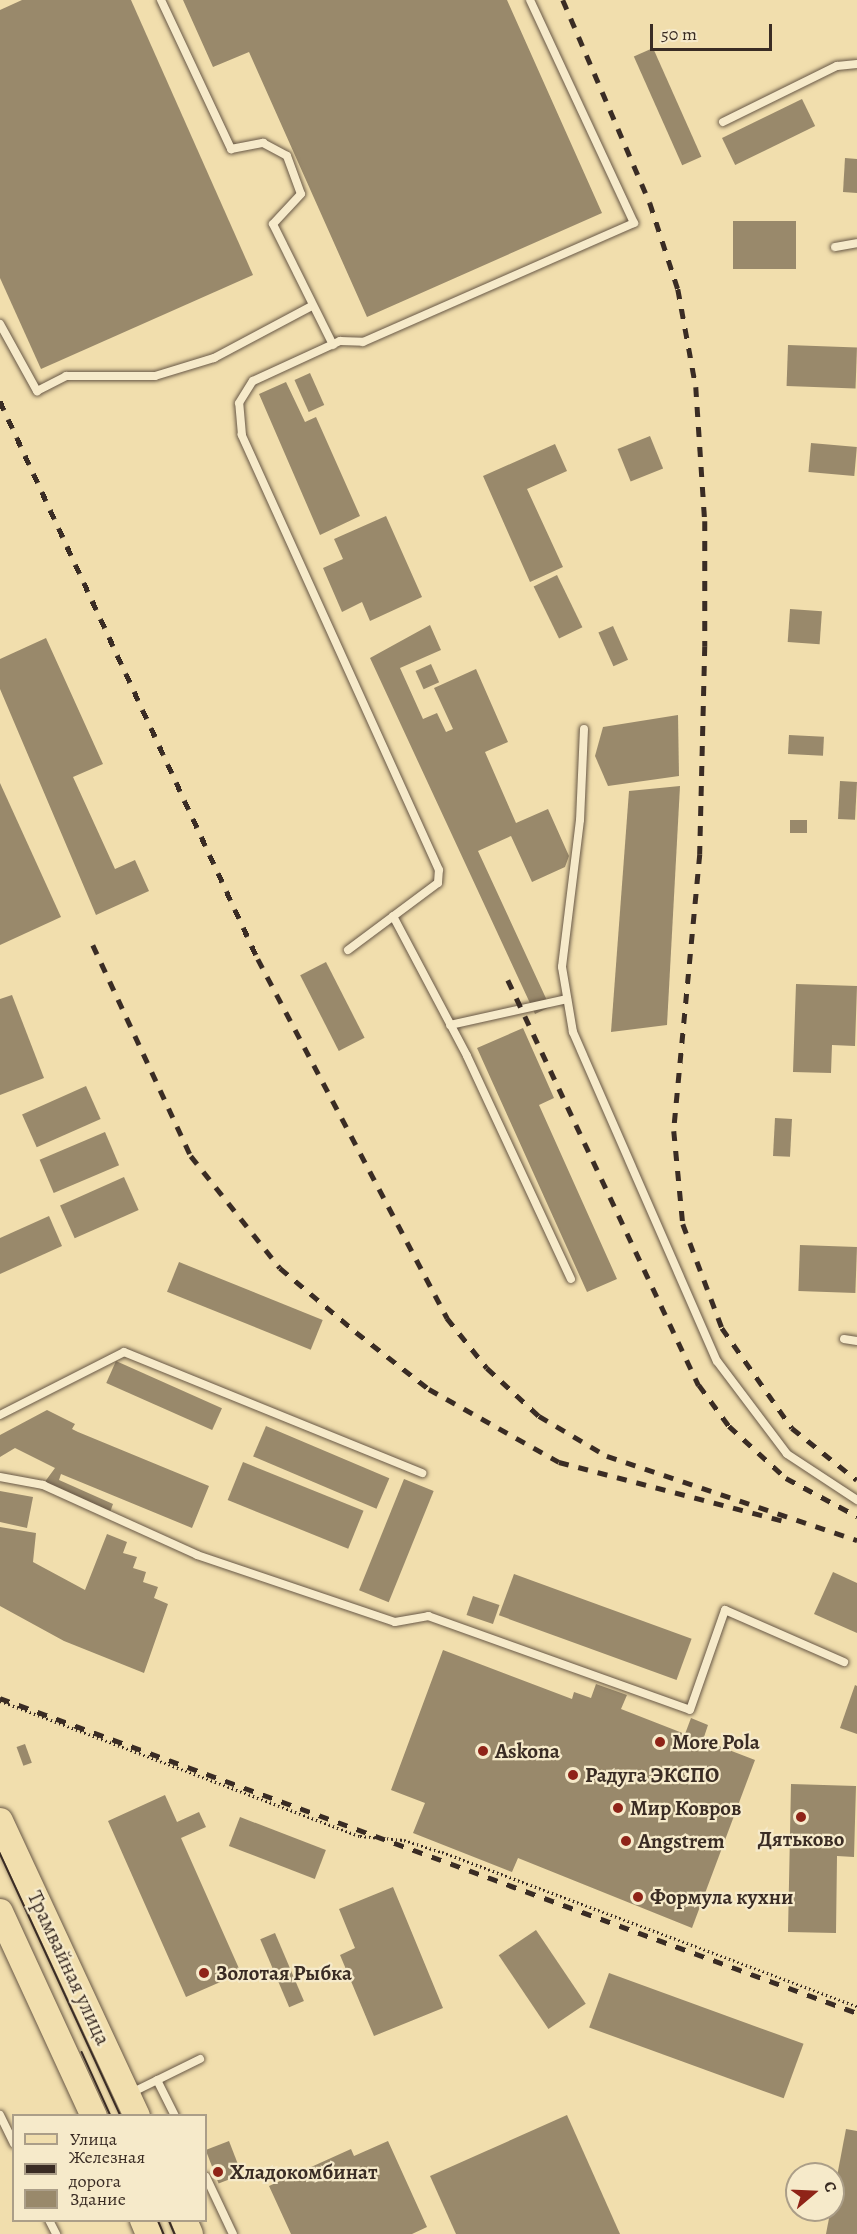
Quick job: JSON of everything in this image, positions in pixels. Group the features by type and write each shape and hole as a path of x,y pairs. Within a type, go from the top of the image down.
{"main road":[{"name":"Трамвайная улица","path":"0,1821 132,2105"},
{"name":"Трамвайная улица","path":"0,1912 94,2114"}],"lane":[{"path":"161,0 231,149 263,143 286,156 301,194 273,224 333,345"},
{"path":"348,950 438,883 439,870 242,435 239,403 253,381 333,345 363,342 634,223 530,0"},
{"path":"723,122 837,66 857,64"},
{"path":"835,247 857,243"},
{"path":"0,324 37,391 66,376 155,376 214,358 312,306"},
{"path":"584,729 580,820 562,967 573,1032 635,1183 717,1361 787,1454 857,1500"},
{"path":"393,916 450,1025 571,1279"},
{"path":"450,1025 567,999"},
{"path":"844,1339 857,1341"},
{"path":"0,1415 124,1352 422,1473"},
{"path":"0,1477 43,1485 197,1555 394,1622 428,1616 690,1710 725,1610 844,1662"},
{"path":"132,2105 157,2080 200,2059"},
{"path":"157,2080 174,2114"},
{"path":"0,2115 12,2140"},
{"path":"207,2179 232,2234"}],"path":[{"path":"0,1701 330,1826 442,1852 857,2006"}],"building":[{"path":"22,0 131,0 253,275 41,369 0,278 0,10"},
{"path":"183,0 507,0 602,213 367,317 249,52 213,67"},
{"path":"653,48 701,157 682,165 634,57"},
{"path":"802,99 815,126 735,165 722,138"},
{"path":"845,158 857,159 857,193 843,192"},
{"path":"733,221 796,221 796,269 733,269"},
{"path":"788,345 857,347 856,388 787,386"},
{"path":"310,373 324,405 309,412 294,380"},
{"path":"286,382 305,422 316,417 360,516 320,535 259,394"},
{"path":"650,436 663,468 631,482 618,449"},
{"path":"811,443 857,447 854,476 808,472"},
{"path":"555,444 567,471 527,489 563,567 530,582 483,476"},
{"path":"386,516 422,597 370,621 362,602 342,612 323,568 343,559 334,539"},
{"path":"557,575 582,627 559,639 534,586"},
{"path":"790,609 822,611 820,644 788,642"},
{"path":"430,625 441,650 400,668 423,719 437,713 446,732 453,729 434,688 476,669 508,742 485,752 516,823 548,809 569,856 565,867 532,882 511,836 478,851 550,1007 535,1014 370,658"},
{"path":"613,626 628,660 613,666 598,633"},
{"path":"46,638 103,764 73,777 115,869 135,860 149,891 96,915 0,689 0,659"},
{"path":"431,664 439,682 424,689 415,671"},
{"path":"678,715 679,776 608,786 595,756 603,727"},
{"path":"789,735 824,737 823,756 788,754"},
{"path":"840,781 857,782 855,820 838,819"},
{"path":"0,783 61,917 0,945"},
{"path":"680,786 667,1025 611,1032 629,791"},
{"path":"790,820 807,820 807,833 790,833"},
{"path":"326,962 365,1038 339,1051 300,975"},
{"path":"796,984 857,986 855,1046 832,1045 831,1073 793,1072"},
{"path":"12,995 44,1078 0,1095 0,999"},
{"path":"523,1028 554,1098 539,1105 617,1279 587,1292 477,1048"},
{"path":"86,1086 101,1119 37,1147 22,1114"},
{"path":"775,1118 792,1119 790,1157 773,1156"},
{"path":"105,1132 119,1165 54,1193 40,1160"},
{"path":"124,1177 139,1210 75,1238 60,1205"},
{"path":"49,1216 62,1246 0,1274 0,1238"},
{"path":"800,1245 857,1247 855,1293 798,1291"},
{"path":"179,1262 323,1320 311,1350 167,1292"},
{"path":"116,1361 222,1408 212,1430 106,1383"},
{"path":"47,1410 75,1424 72,1429 78,1432 209,1486 192,1528 61,1474 59,1480 113,1504 109,1515 44,1483 55,1468 15,1448 0,1457 0,1435"},
{"path":"266,1426 389,1478 376,1509 253,1456"},
{"path":"243,1462 364,1511 348,1549 228,1500"},
{"path":"404,1479 434,1491 389,1602 359,1590"},
{"path":"0,1491 33,1497 27,1528 0,1522"},
{"path":"0,1527 36,1533 33,1562 85,1590 107,1534 127,1542 123,1553 137,1557 133,1568 146,1572 143,1582 158,1587 154,1598 168,1604 144,1673 64,1641 0,1606"},
{"path":"833,1572 857,1583 857,1633 814,1614"},
{"path":"514,1574 692,1639 677,1680 499,1615"},
{"path":"473,1596 499,1605 493,1624 466,1615"},
{"name":"Радуга ЭКСПО","path":"443,1650 572,1699 574,1692 591,1698 596,1684 627,1695 621,1709 685,1734 691,1718 708,1725 703,1740 755,1760 692,1928 518,1858 512,1872 413,1833 425,1803 391,1790"},
{"path":"855,1685 857,1686 857,1734 840,1728"},
{"path":"25,1744 32,1763 23,1766 17,1747"},
{"path":"791,1784 856,1786 854,1857 837,1856 836,1933 788,1932"},
{"path":"165,1795 177,1822 199,1812 206,1827 181,1838 241,1973 186,1997 108,1821"},
{"path":"240,1817 326,1850 315,1879 229,1846"},
{"path":"393,1887 443,2008 374,2036 340,1955 355,1948 339,1909"},
{"path":"536,1930 586,2004 548,2029 499,1955"},
{"path":"275,1933 304,2001 289,2007 260,1939"},
{"path":"609,1973 804,2044 784,2098 589,2028"},
{"path":"567,2115 620,2234 456,2234 430,2176"},
{"path":"846,2129 857,2131 857,2234 826,2234 828,2222 845,2222 845,2162 840,2162"},
{"path":"229,2141 242,2175 219,2184 207,2149"},
{"path":"388,2141 427,2227 412,2234 291,2234 269,2186 351,2149 354,2156"}],"tram line":[{"path":"0,1853 120,2114"},
{"path":"82,2052 110,2114"},
{"path":"159,2222 164,2234"},
{"path":"170,2222 175,2234"}],"railway":[{"path":"563,0 650,203 678,289 696,387 705,521 705,646 700,854 674,1131 683,1224 722,1328 792,1428 857,1480"},
{"path":"0,401 258,959 447,1318 487,1368 539,1416 607,1456 857,1540"},
{"path":"93,945 191,1156 280,1268 356,1332 429,1389 559,1462 788,1522"},
{"path":"508,980 699,1385 729,1426 786,1478 857,1516"},
{"path":"0,1698 857,2013"}],"place":[{"name":"More Pola","path":"660,1742"},
{"name":"Askona","path":"483,1751"},
{"name":"Радуга ЭКСПО","path":"573,1775"},
{"name":"Мир Ковров","path":"618,1808"},
{"name":"Дятьково","path":"801,1817"},
{"name":"Angstrem","path":"626,1841"},
{"name":"Формула кухни","path":"638,1897"},
{"name":"Золотая Рыбка","path":"204,1973"},
{"name":"Хладокомбинат","path":"218,2172"}]}
